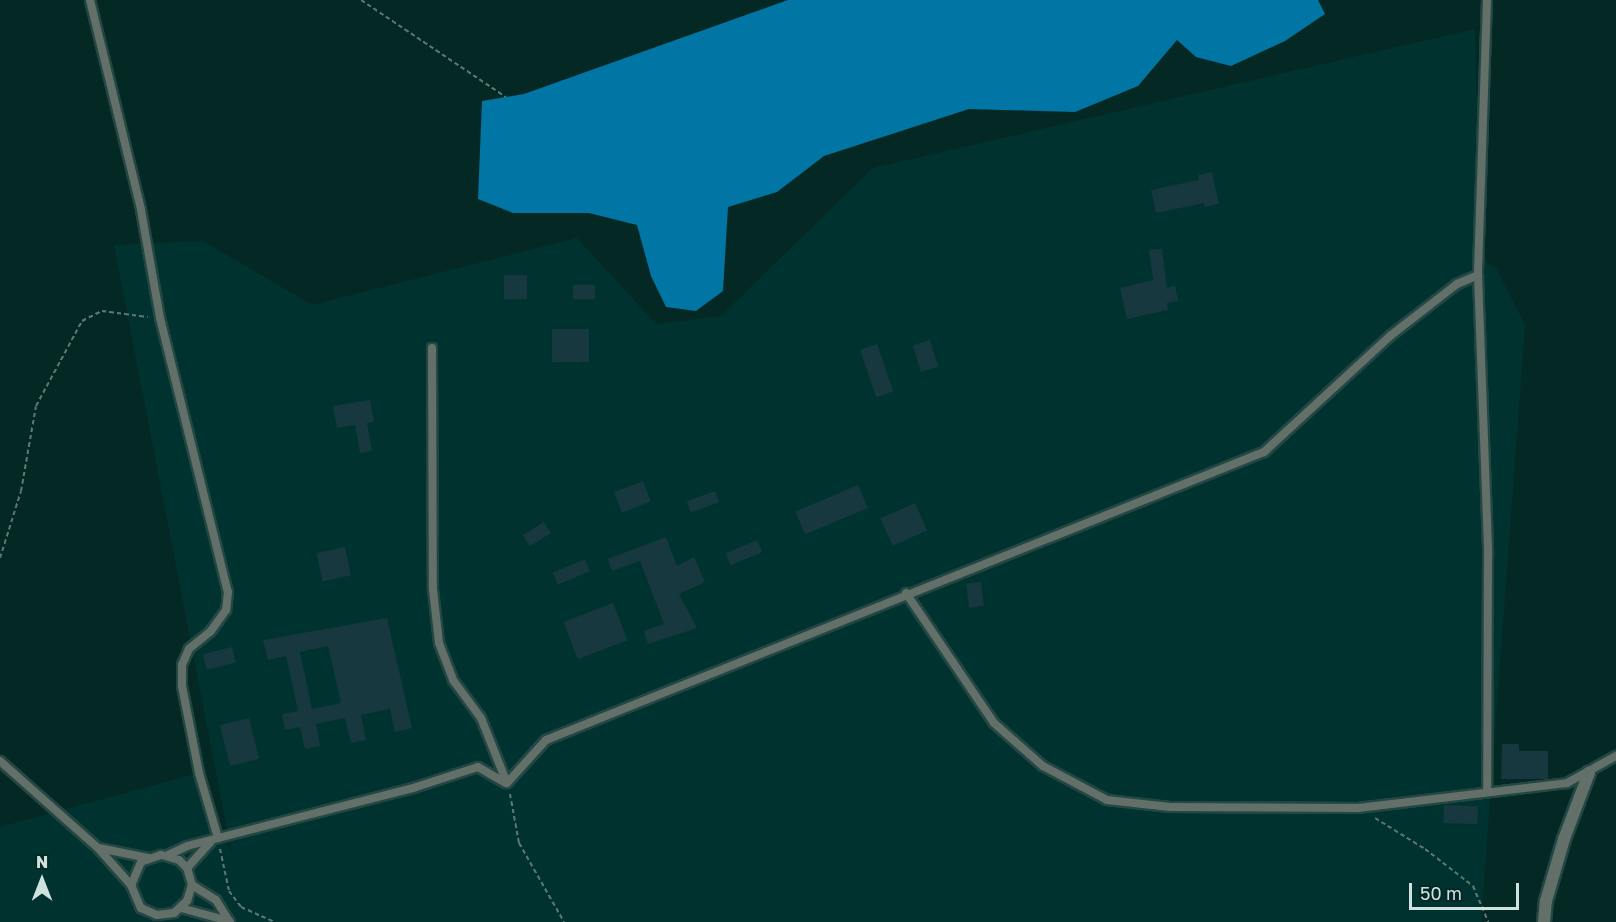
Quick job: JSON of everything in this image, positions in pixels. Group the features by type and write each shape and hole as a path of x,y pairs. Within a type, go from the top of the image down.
{"street":[{"path":"1544,922 1546,901 1564,839 1589,773"}],"lane":[{"path":"90,0 141,210 160,318 228,592 226,610 211,631 189,649 182,665 182,686 214,840"},
{"path":"1486,0 1478,275 1488,554 1487,791"},
{"path":"507,783 546,740 906,593 1264,452 1390,336 1457,284 1478,275"},
{"path":"432,348 433,590 439,643 453,680 481,718 507,783"},
{"path":"906,593 994,723 1043,766 1107,800 1170,807 1358,808 1567,783 1589,773 1616,756"},
{"path":"0,761 98,848 131,885 136,902 149,913 153,922"},
{"path":"98,848 148,858 168,855 214,840 416,787 478,767 507,783"},
{"path":"187,868 214,840"},
{"path":"168,855 187,868 192,885 216,900 230,922"},
{"path":"131,885 136,869 148,858"},
{"path":"176,914 192,885"},
{"path":"149,913 176,914 230,922"}],"path":[{"path":"361,0 506,97"},
{"path":"0,558 21,490 36,406 82,321 102,311 160,318"},
{"path":"507,783 519,843 564,922"},
{"path":"1358,808 1425,849 1473,886 1488,922"},
{"path":"214,840 229,891 241,907 274,922"}],"shaded area":[{"path":"1475,29 1481,257 1496,268 1525,325 1481,922 0,922 0,827 199,773 232,855 114,245 203,241 312,305 577,238 656,324 721,316 873,168"}],"water":[{"path":"788,0 1318,0 1325,14 1285,41 1231,66 1196,57 1177,40 1138,86 1075,112 969,109 824,156 777,192 728,207 723,291 696,311 666,307 651,276 637,225 589,213 513,213 478,199 482,101 524,94"}],"building":[{"path":"1212,172 1219,204 1205,207 1204,203 1156,213 1151,190 1199,180 1198,175"},
{"path":"1162,249 1167,288 1175,286 1178,301 1167,303 1168,310 1127,319 1120,288 1153,280 1149,250"},
{"path":"504,275 527,275 527,299 504,299"},
{"path":"573,285 595,285 595,299 573,299"},
{"path":"552,329 589,329 589,362 552,362"},
{"path":"930,340 938,367 921,372 913,345"},
{"path":"877,344 893,391 876,397 860,350"},
{"path":"370,400 374,422 367,423 372,451 360,453 355,425 337,428 333,406"},
{"path":"643,481 651,502 622,513 614,492"},
{"path":"858,485 868,508 805,535 795,512"},
{"path":"715,491 719,502 691,513 687,501"},
{"path":"915,503 927,530 892,546 880,518"},
{"path":"544,522 551,533 530,546 523,535"},
{"path":"666,537 677,566 694,557 705,582 679,594 697,628 648,644 644,631 664,624 640,561 612,571 608,559"},
{"path":"757,540 762,552 731,565 726,553"},
{"path":"345,547 351,575 323,581 317,553"},
{"path":"585,559 590,571 558,585 553,573"},
{"path":"981,582 984,606 969,608 966,584"},
{"path":"613,603 627,640 578,659 564,622"},
{"path":"387,618 412,728 395,732 390,709 361,715 366,740 351,743 345,718 316,724 320,746 305,749 300,727 285,730 282,714 298,711 286,656 268,660 263,640","holes":["328,646 341,703 312,709 300,652"]},
{"path":"232,647 236,663 207,670 203,654"},
{"path":"249,718 259,759 230,766 220,725"},
{"path":"1502,744 1519,744 1519,751 1548,751 1548,779 1501,779"},
{"path":"1444,805 1478,806 1477,824 1443,823"}]}
